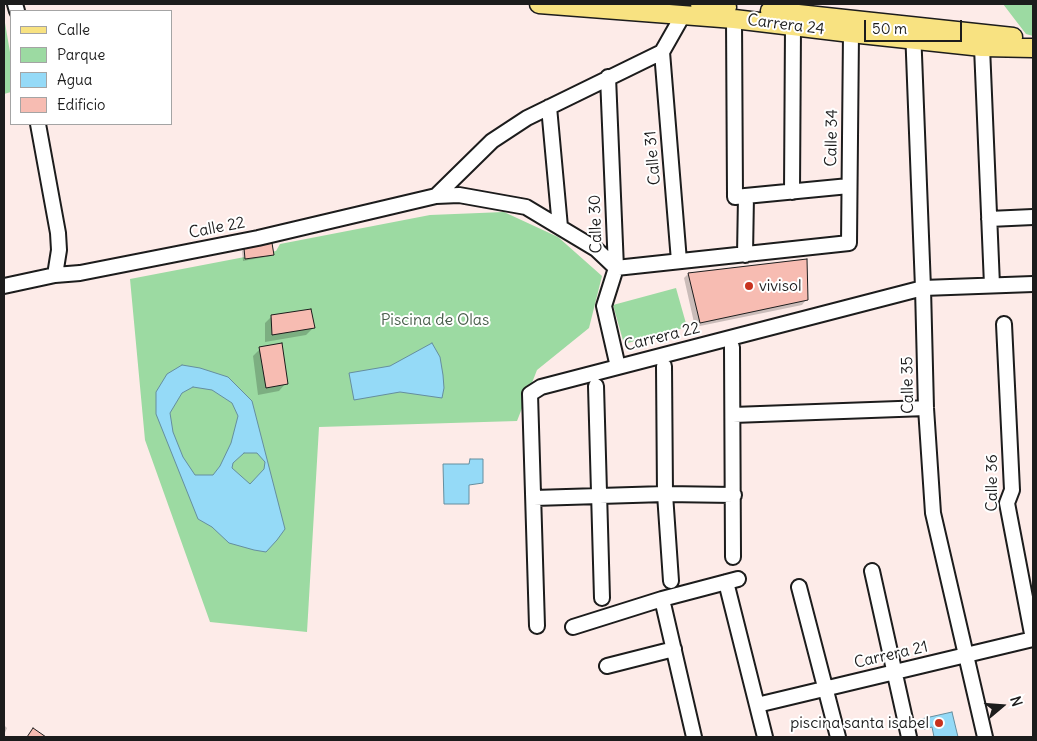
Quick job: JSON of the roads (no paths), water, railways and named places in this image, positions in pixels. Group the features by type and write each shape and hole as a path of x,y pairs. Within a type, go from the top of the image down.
{"main road":[{"name":"Carrera 24","path":"539,4 734,18 851,33 913,33 1033,40"},
{"name":"Carrera 24","path":"700,4 913,33 982,47 1033,48"}],"street":[{"path":"436,196 492,141 527,118 662,52 683,15"},
{"path":"616,268 746,255 741,197 734,18"},
{"path":"792,26 792,192"},
{"name":"Calle 34","path":"746,255 849,244 851,33"},
{"name":"Calle 35","path":"913,33 926,408 933,513 985,737"},
{"path":"982,47 992,285"},
{"name":"Calle 31","path":"662,52 679,261"},
{"name":"Calle 30","path":"608,77 616,268 604,306 618,366"},
{"path":"549,107 560,227"},
{"path":"38,125 58,233 59,250 55,275"},
{"path":"741,197 849,186"},
{"name":"Calle 22","path":"4,286 258,238 436,196 459,195 526,207 596,249 616,268"},
{"path":"989,219 1033,217"},
{"name":"Carrera 22","path":"537,626 530,394 541,388 618,366 923,288 1033,284"},
{"name":"Calle 36","path":"1004,324 1012,490 1007,503 1033,639"},
{"path":"732,347 733,557"},
{"path":"664,366 665,494 671,581"},
{"path":"596,386 602,598"},
{"path":"733,415 926,408"},
{"path":"534,498 665,494 734,495"},
{"path":"872,571 909,737"},
{"path":"573,627 662,599 732,580 765,737"},
{"path":"800,587 838,737"},
{"path":"662,599 694,737"},
{"name":"Carrera 21","path":"757,705 1033,639"},
{"path":"607,666 674,649"}],"water":[{"path":"432,343 440,357 444,388 442,398 400,392 354,400 349,373 390,366"},
{"path":"182,365 200,368 228,377 252,401 285,529 266,552 229,543 212,527 198,519 156,414 156,392 167,374","holes":["193,387 212,390 232,403 238,416 231,443 220,466 213,475 195,475 183,457 173,432 170,413 182,393","244,453 257,453 265,462 264,469 250,484 232,468 233,463"]},
{"path":"470,459 483,459 483,483 469,485 469,504 444,504 443,464 469,464"},
{"name":"piscina santa isabel","path":"952,712 958,737 934,737 932,727 924,729 921,719"}],"place":[{"name":"vivisol","path":"749,286"},
{"name":"piscina santa isabel","path":"939,723"}],"park label":[{"name":"Piscina de Olas","path":"435,320"}]}
